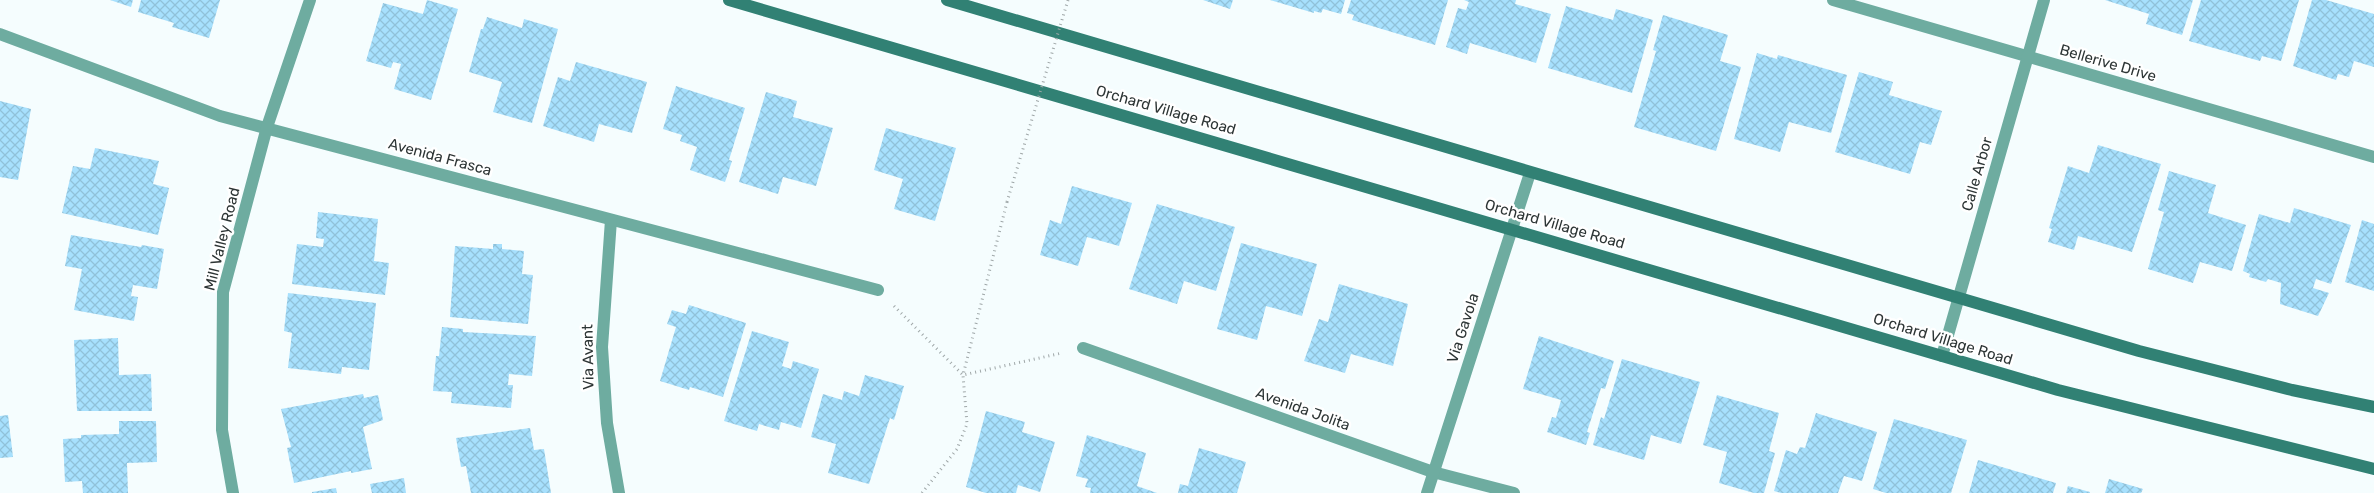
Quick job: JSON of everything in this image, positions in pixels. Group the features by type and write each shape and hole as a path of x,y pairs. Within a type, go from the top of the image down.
{"main road":[{"name":"Orchard Village Road","path":"729,0 2058,390 2374,469"},
{"path":"947,0 2139,351 2292,390 2374,407"}],"street":[{"name":"Mill Valley Road","path":"233,493 222,430 223,292 267,127 310,0"},
{"name":"Bellerive Drive","path":"1832,0 2374,157"},
{"name":"Calle Arbor","path":"1942,356 2044,0"},
{"name":"Avenida Frasca","path":"0,34 220,116 878,290"},
{"name":"Via Gavola","path":"1426,493 1530,172"},
{"name":"Via Avant","path":"611,220 602,346 607,423 619,493"},
{"name":"Avenida Jolita","path":"1083,348 1433,472 1514,493"}],"path":[{"path":"922,493 957,449 967,424 963,375 1007,202 1068,0"},
{"path":"878,290 963,375"},
{"path":"963,375 1083,348"}],"building":[{"path":"110,0 133,0 131,7"},
{"path":"141,0 220,0 209,38 172,27 174,23 138,12"},
{"path":"427,0 458,9 431,100 394,89 401,64 393,62 391,68 366,61 383,3 423,14"},
{"path":"1203,0 1233,0 1230,9"},
{"path":"1270,0 1345,0 1341,14 1323,9 1321,13 1314,11 1314,13"},
{"path":"1351,0 1448,0 1435,45 1352,20 1354,15 1347,13"},
{"path":"1464,0 1516,0 1515,4 1551,14 1536,63 1470,43 1467,54 1446,47 1458,8 1466,10 1469,2"},
{"path":"2105,0 2193,0 2182,35 2146,24 2149,14"},
{"path":"2201,0 2299,0 2281,61 2262,56 2260,61 2189,41"},
{"path":"2312,0 2326,0 2374,14 2374,67 2354,61 2349,77 2338,74 2336,80 2293,66"},
{"path":"1566,6 1613,20 1616,9 1653,20 1632,93 1548,68"},
{"path":"1663,15 1728,35 1720,61 1741,67 1716,151 1634,127 1656,51 1653,50"},
{"path":"487,17 522,28 524,19 558,29 532,123 493,112 502,82 469,72 481,29 483,29"},
{"path":"1757,53 1777,59 1778,55 1847,75 1831,133 1789,122 1780,152 1734,139"},
{"path":"576,62 647,82 632,133 599,124 594,142 543,126 558,77 570,81"},
{"path":"1859,72 1893,82 1889,95 1942,111 1931,145 1920,142 1910,174 1835,152"},
{"path":"676,86 745,108 729,160 732,161 725,182 690,170 697,147 680,141 682,135 663,129"},
{"path":"766,92 797,101 793,117 833,128 816,186 783,177 778,194 739,182"},
{"path":"0,101 31,109 18,180 0,177"},
{"path":"886,128 956,148 935,221 894,209 903,179 874,170"},
{"path":"2098,145 2161,164 2132,252 2078,236 2074,250 2048,242 2052,229 2049,228 2068,166 2089,173"},
{"path":"95,148 159,161 153,184 169,188 158,235 62,213 73,166 90,169"},
{"path":"2169,171 2216,185 2208,213 2246,225 2232,271 2200,262 2193,283 2148,269 2164,212 2158,210"},
{"path":"1072,186 1132,203 1119,246 1087,237 1078,266 1040,255 1050,220 1061,224"},
{"path":"1157,204 1235,227 1216,291 1184,281 1177,304 1129,289"},
{"path":"2294,208 2351,225 2331,284 2316,279 2313,288 2329,293 2318,316 2280,304 2281,283 2268,279 2266,282 2249,277 2250,274 2243,271 2259,214 2290,223"},
{"path":"318,212 378,219 374,261 389,263 385,295 292,284 297,244 323,247 324,239 316,238"},
{"path":"2362,220 2374,224 2374,291 2345,282"},
{"path":"71,235 164,249 157,289 133,285 131,296 138,297 134,321 74,310 82,269 65,266"},
{"path":"1241,243 1317,264 1302,316 1266,306 1257,340 1217,329"},
{"path":"493,244 502,244 502,249 524,251 522,274 533,275 528,324 450,317 455,246 493,249"},
{"path":"1339,284 1408,304 1393,366 1351,354 1345,373 1304,361 1319,319 1328,322"},
{"path":"288,293 376,303 369,370 342,367 341,374 288,368 292,333 284,331"},
{"path":"689,305 746,323 723,397 690,387 689,390 660,381 676,327 667,324 672,310 686,314"},
{"path":"442,327 463,329 463,332 536,336 532,376 509,374 508,385 513,385 511,408 451,403 452,392 433,391 436,356 439,356"},
{"path":"752,331 789,342 782,366 791,369 793,361 819,369 801,428 781,422 779,430 759,424 757,431 724,421"},
{"path":"1539,336 1614,361 1605,389 1601,388 1587,432 1590,433 1586,445 1547,432 1552,417 1556,418 1561,400 1523,389"},
{"path":"118,338 119,375 151,374 152,411 77,411 74,340"},
{"path":"1622,359 1700,382 1681,444 1651,435 1644,460 1593,445 1601,417 1604,419"},
{"path":"865,375 904,386 894,420 890,418 869,484 828,473 836,444 811,437 823,394 842,400 844,391 859,396"},
{"path":"363,394 364,398 378,395 383,420 363,427 372,469 351,473 351,471 294,483 287,448 291,447 281,409"},
{"path":"1717,395 1779,413 1769,451 1775,453 1764,493 1754,493 1719,483 1727,452 1703,445"},
{"path":"986,411 1025,422 1022,432 1055,442 1040,492 1018,485 1016,493 986,493 966,487"},
{"path":"1816,413 1877,432 1862,481 1844,476 1838,493 1781,493 1774,491 1786,450 1797,454 1800,447 1805,448"},
{"path":"8,415 13,457 0,458 0,416"},
{"path":"1894,419 1967,440 1951,493 1886,493 1873,489"},
{"path":"119,421 156,421 157,462 127,463 128,493 83,493 82,481 65,482 63,439 81,438 81,435 119,434"},
{"path":"530,428 534,450 544,449 551,493 471,493 466,466 461,467 456,438"},
{"path":"1087,435 1146,453 1137,486 1157,493 1090,493 1091,488 1085,487 1088,479 1076,476"},
{"path":"1199,448 1246,462 1237,493 1178,493 1180,484 1188,486"},
{"path":"1978,460 2056,483 2053,493 1969,493"},
{"path":"404,478 406,493 372,493 370,484"},
{"path":"2109,479 2143,489 2141,493 2105,493"},
{"path":"2068,486 2090,492 2090,493 2066,493"},
{"path":"336,488 337,493 312,493 312,492"}]}
